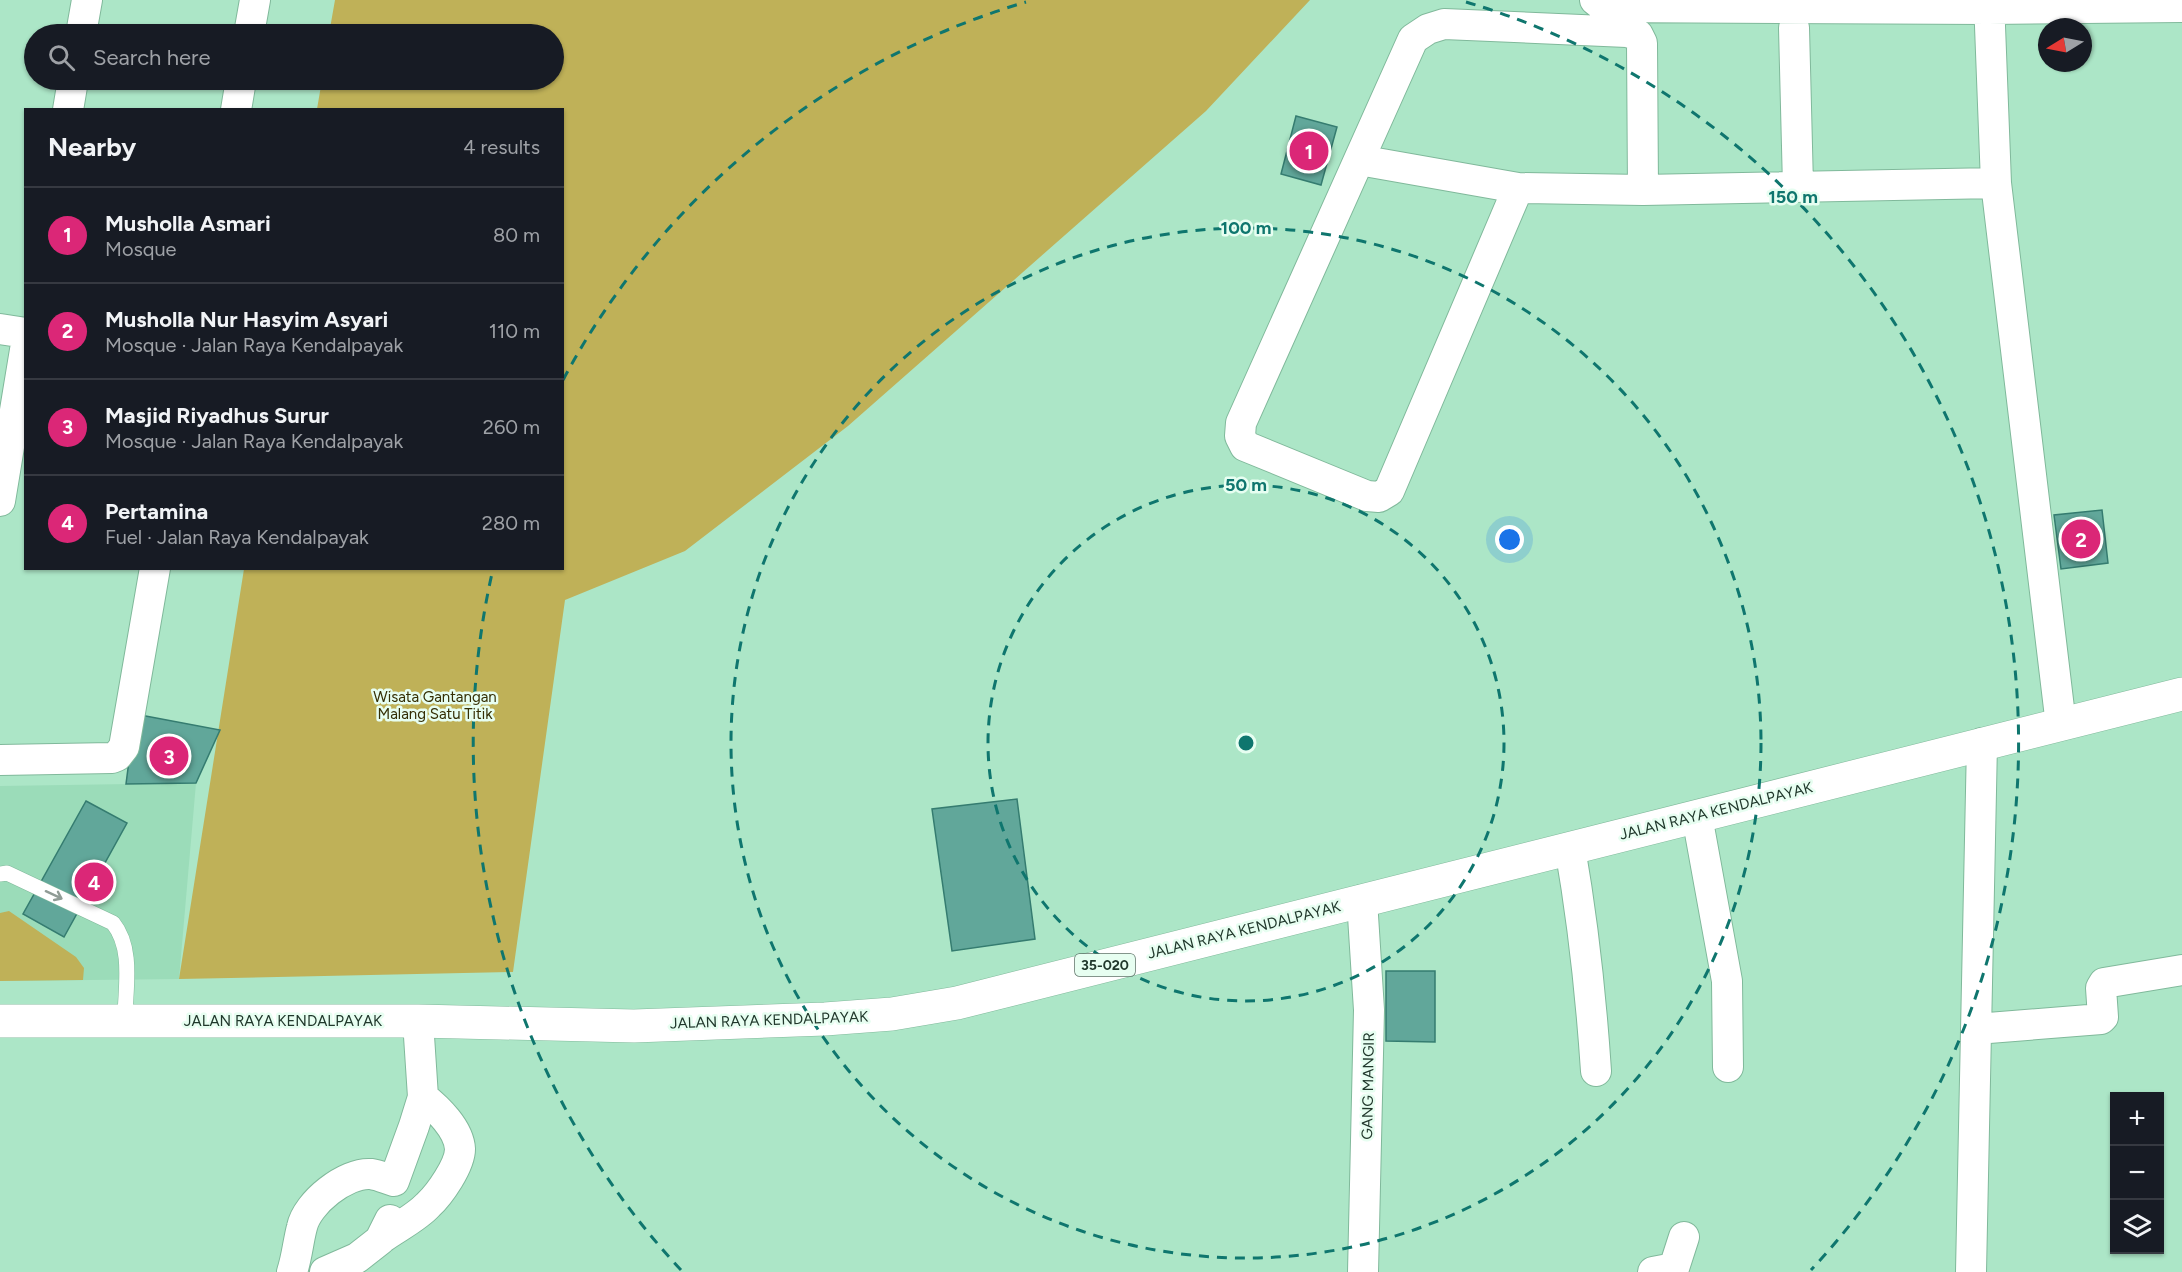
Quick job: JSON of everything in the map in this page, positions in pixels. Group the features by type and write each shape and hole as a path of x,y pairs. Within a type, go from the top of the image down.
{"main road":[{"name":"JALAN RAYA KENDALPAYAK","path":"0,1021 418,1021 634,1026 825,1019 892,1014 957,1003 2182,694"}],"street":[{"path":"83,24 87,0"},
{"path":"251,24 255,0"},
{"path":"1595,0 1604,7 1988,4 2182,7"},
{"path":"1988,4 1996,183 2061,724"},
{"path":"1518,188 1389,491 1379,497 1367,496 1245,446 1240,436 1240,423 1413,39 1428,29 1444,24 1627,32 1638,35 1642,43 1643,190"},
{"path":"1794,28 1798,186"},
{"path":"68,108 71,90"},
{"path":"236,108 239,90"},
{"path":"1359,160 1518,188 1643,190 1996,183"},
{"path":"0,329 24,333"},
{"path":"0,501 24,356"},
{"path":"0,760 112,758 120,753 124,747 155,570"},
{"path":"1971,1272 1982,743"},
{"path":"1697,816 1727,981 1728,1067"},
{"path":"1570,848 1581,907 1596,1071"},
{"name":"GANG MANGIR","path":"1362,900 1369,1011 1363,1272"},
{"path":"1976,1029 2101,1019 2103,1017 2101,988 2104,983 2182,970"},
{"path":"382,1238 395,1209 397,1195 394,1181 423,1096 418,1021"},
{"path":"325,1272 357,1258 428,1206 452,1174 460,1149 454,1132 441,1111 423,1096"},
{"path":"292,1272 299,1249 302,1225 316,1201 343,1180 370,1174 394,1181"},
{"path":"1653,1272 1674,1268 1684,1237"}],"lane":[{"path":"0,874 7,873 113,923 121,933 126,949 125,1020"}],"shaded area":[{"path":"196,783 179,979 0,981 0,786"}],"green space":[{"name":"Wisata Gantangan Malang Satu Titik","path":"335,0 1310,0 1206,111 848,426 685,551 565,600 513,972 179,979 244,570 564,570 564,108 317,108 320,90 564,90 564,24 331,24"},
{"path":"9,911 76,957 84,968 83,980 0,981 0,913"}],"building":[{"path":"1296,116 1337,127 1321,185 1281,174"},
{"path":"2102,510 2108,563 2061,569 2054,515"},
{"path":"135,714 220,730 196,783 126,784"},
{"path":"1017,799 1035,939 952,951 932,809"},
{"path":"86,801 127,823 64,937 23,914"},
{"path":"1386,971 1435,971 1435,1042 1386,1041"}],"place":[{"name":"Musholla Asmari","path":"1309,151"},
{"name":"Musholla Nur Hasyim Asyari","path":"2081,539"},
{"name":"Masjid Riyadhus Surur","path":"169,756"},
{"name":"Pertamina","path":"94,882"}]}
